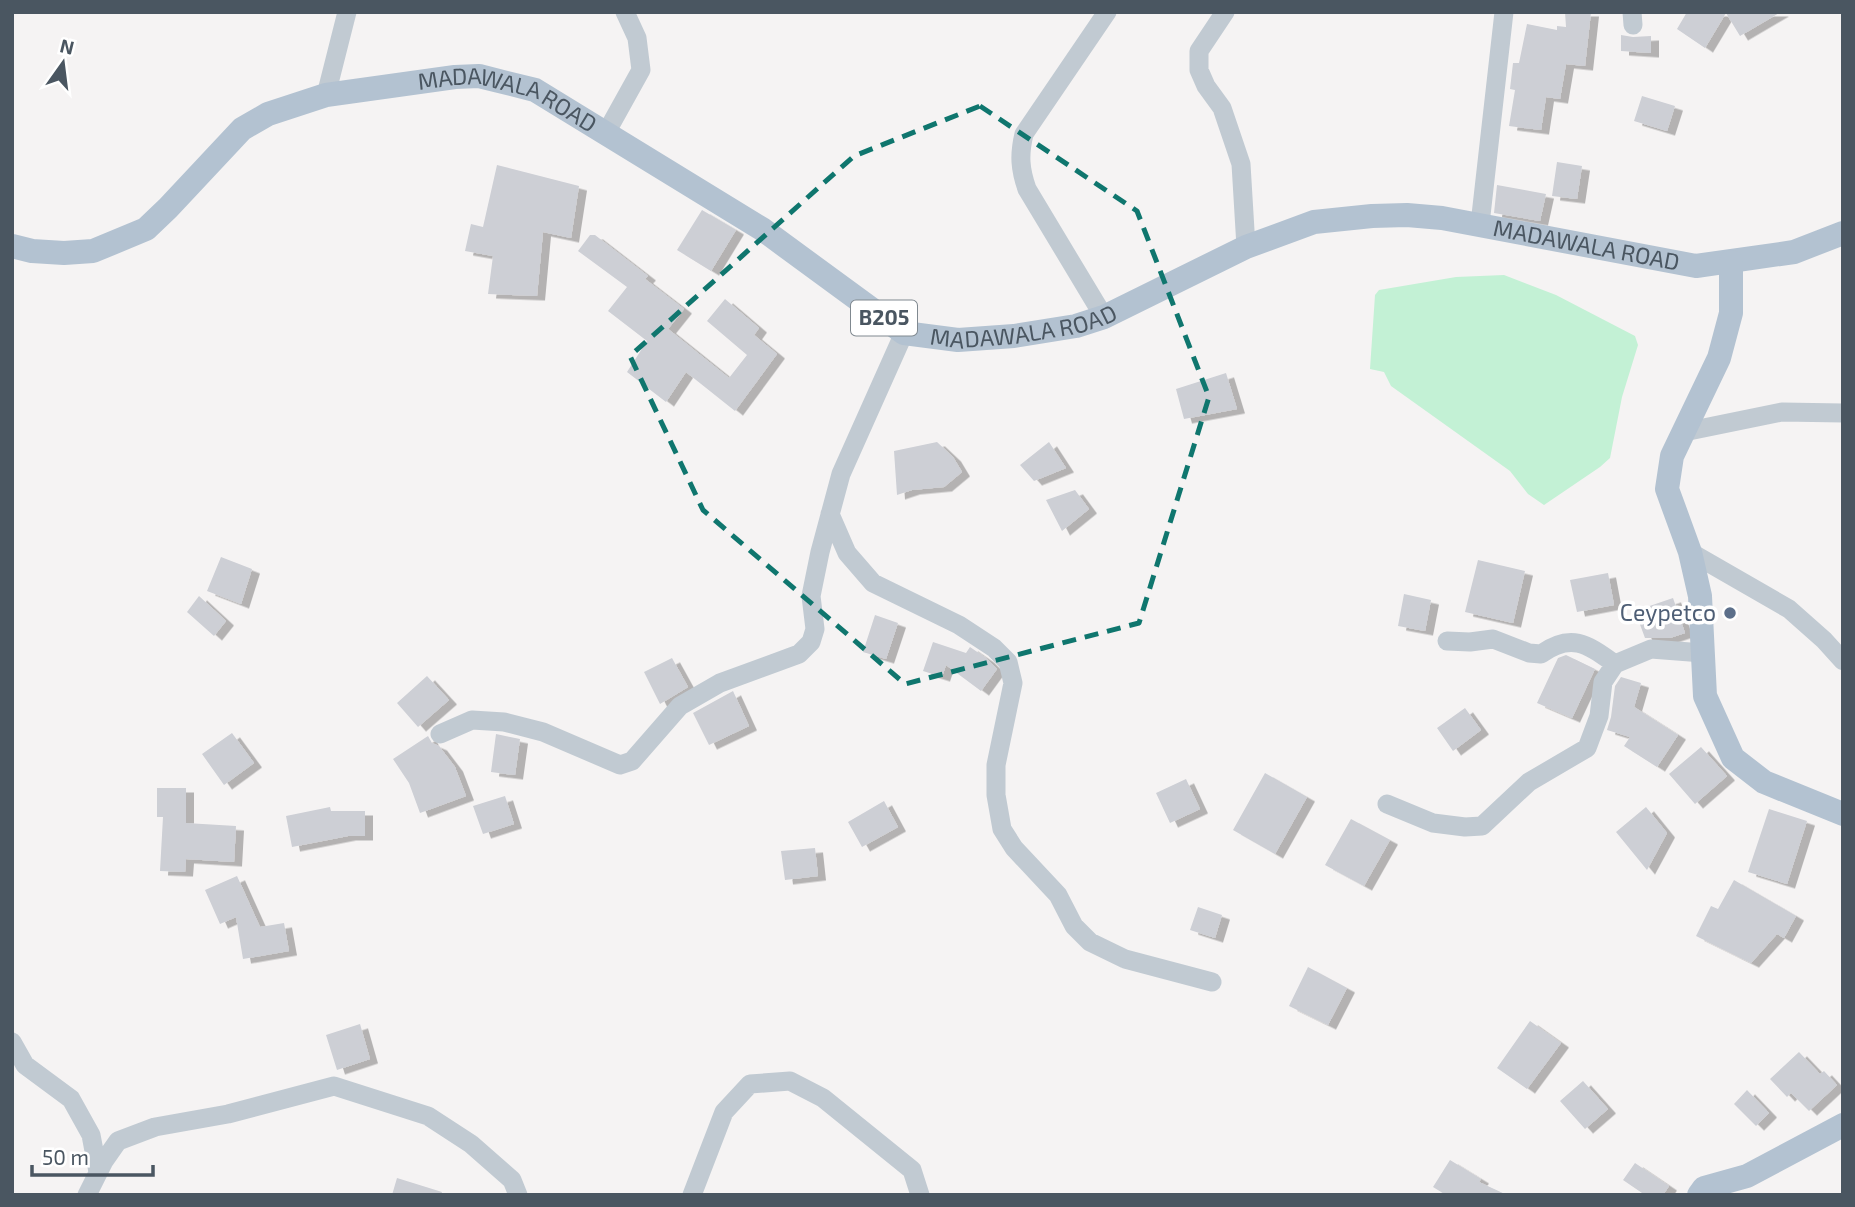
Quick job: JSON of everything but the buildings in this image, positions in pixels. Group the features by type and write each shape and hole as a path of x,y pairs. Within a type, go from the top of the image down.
{"main road":[{"name":"MADAWALA ROAD","path":"12,246 32,251 64,253 93,251 146,229 242,129 268,114 326,95 480,76 535,90 606,133 762,229 904,333 958,340 1014,336 1076,326 1104,317 1246,247 1314,222 1407,215 1480,223 1696,266 1794,253 1843,233"},
{"path":"1731,262 1731,313 1722,347 1672,456 1668,489 1690,552 1700,596 1705,695 1733,758 1764,782 1843,814"},
{"path":"1699,1195 1704,1188 1747,1176 1843,1125"}],"street":[{"path":"326,95 347,12"},
{"path":"625,12 637,38"},
{"path":"606,133 641,70 637,38 639,12"},
{"path":"1104,317 1027,189 1020,170 1020,154 1024,134 1107,12"},
{"path":"1225,12 1199,51 1199,70 1206,86 1222,108 1241,164 1246,247"},
{"path":"1480,223 1504,12"},
{"path":"440,734 472,720 504,723 553,736 620,765 632,761 680,706 720,683 799,654 811,642 815,629 811,596 841,474 904,333"},
{"path":"1684,432 1782,412 1843,413"},
{"path":"830,514 847,553 873,583 959,625 994,648 1008,662 1013,683 996,765 996,795 1002,829 1014,848 1058,895 1073,926 1090,942 1125,959 1212,982"},
{"path":"1690,552 1789,610 1824,639 1843,661"},
{"path":"1447,641 1493,639 1529,653 1541,654 1554,645 1573,641 1584,644 1615,664"},
{"path":"1387,804 1433,823 1482,826 1529,782 1587,748 1599,716 1603,682 1615,664 1651,649 1703,653"},
{"path":"12,1042 25,1065 71,1099 91,1135 98,1172"},
{"path":"691,1195 724,1112 750,1084 790,1081 823,1098 912,1170 920,1195"},
{"path":"87,1195 118,1141 155,1127 228,1114 334,1086 428,1116 471,1144 512,1180 518,1195"}],"highlighted area":[{"path":"980,106 1137,211 1209,397 1139,623 905,684 703,510 630,356 854,156"}],"green space":[{"path":"1504,275 1556,295 1635,336 1638,345 1622,397 1610,458 1544,505 1528,494 1510,471 1391,386 1384,372 1370,369 1375,295 1379,290 1456,277"}],"place":[{"name":"Ceypetco","path":"1730,613"}]}
